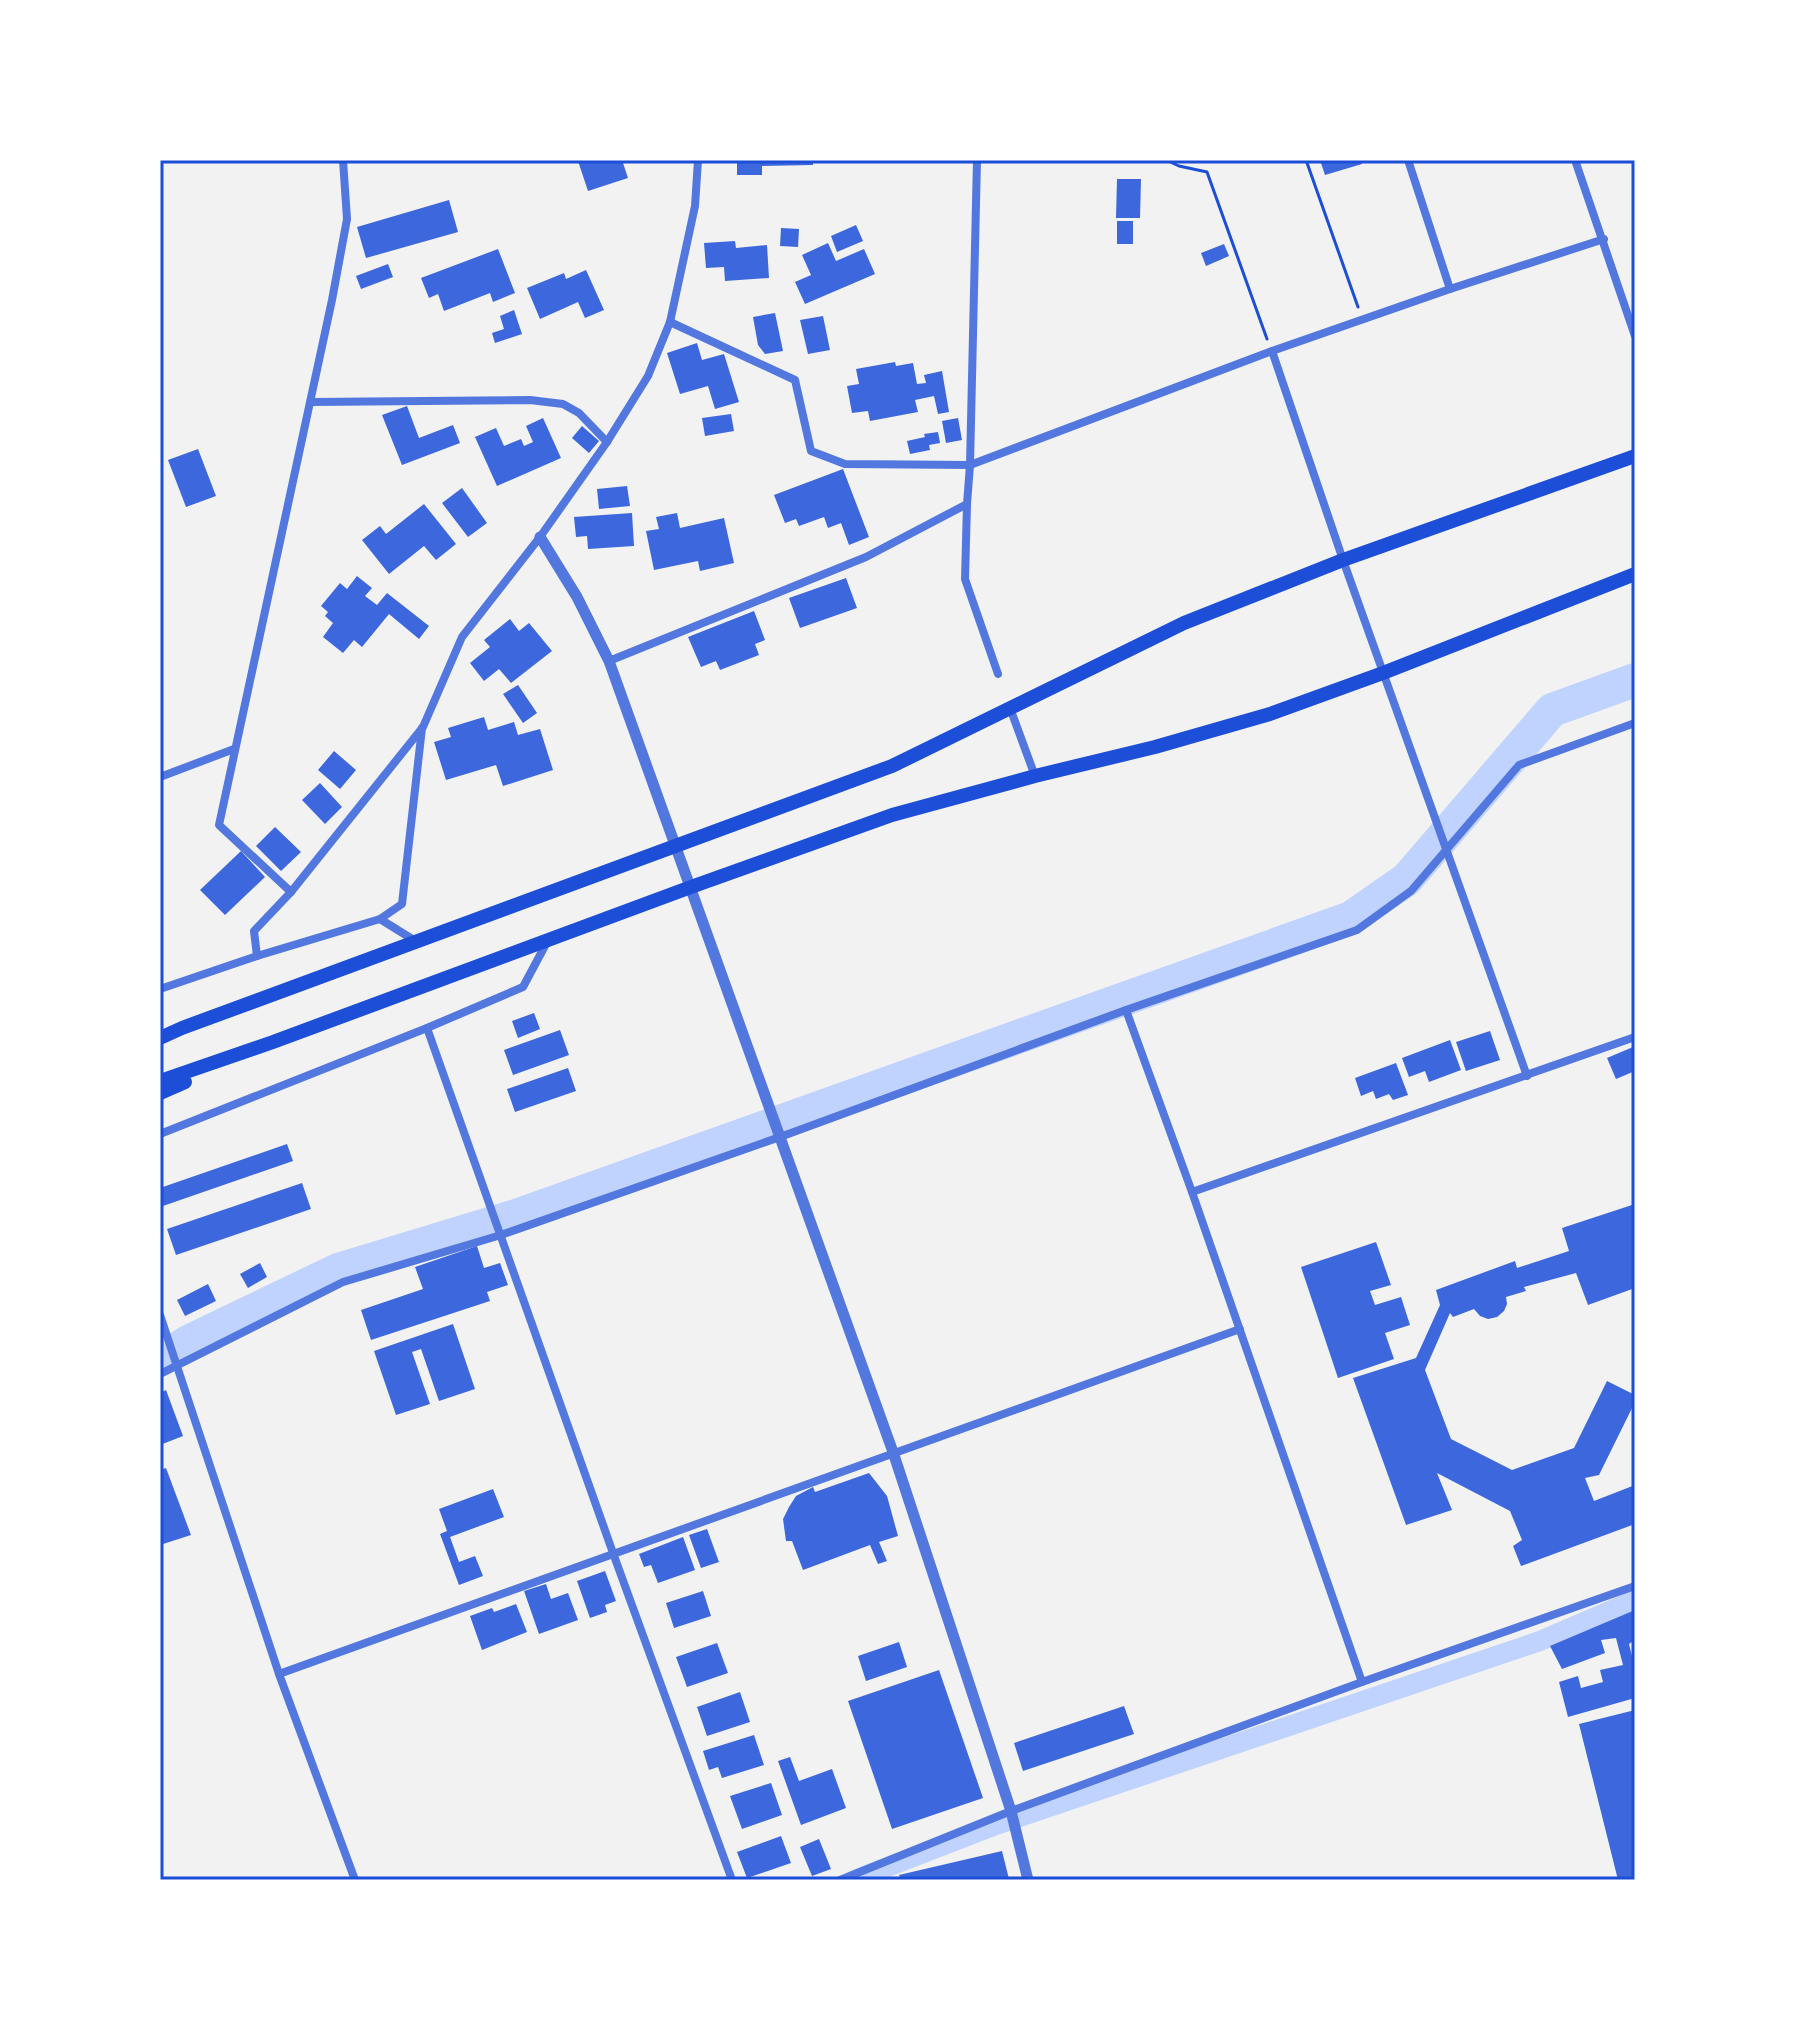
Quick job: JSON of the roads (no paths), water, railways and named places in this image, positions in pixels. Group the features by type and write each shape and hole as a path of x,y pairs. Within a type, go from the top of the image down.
{"highway":[{"path":"160,1037 892,766 1184,623 1343,560 1635,456"},
{"path":"160,1081 892,815 1270,714 1635,574"},
{"path":"160,1093 273,1042"}],"street":[{"path":"291,892 219,825 311,402 347,219 343,160"},
{"path":"257,956 254,931 291,892 423,727 462,637 540,537 607,442 648,376 670,322 695,206 698,160"},
{"path":"977,160 965,579 998,674"},
{"path":"1408,160 1450,289"},
{"path":"1575,160 1635,336"},
{"path":"670,322 795,380 811,451 845,464 970,465 1272,351 1604,239"},
{"path":"1272,351 1527,1076"},
{"path":"311,402 530,400 563,404 579,413 607,442"},
{"path":"609,661 866,557 967,504"},
{"path":"540,537 577,597 609,661 893,1452 1011,1811 1028,1880"},
{"path":"1010,707 1035,776"},
{"path":"160,1374 343,1282 501,1235 1357,930 1411,891 1519,765 1635,723"},
{"path":"160,989 380,919 402,904 423,727"},
{"path":"160,777 234,749"},
{"path":"380,919 417,942"},
{"path":"160,1134 523,987 548,940"},
{"path":"1126,1010 1362,1682"},
{"path":"427,1028 732,1880"},
{"path":"1192,1192 1635,1037"},
{"path":"162,1319 279,1674 355,1880"},
{"path":"279,1674 1240,1329"},
{"path":"840,1880 1011,1811 1635,1586"}],"waterway":[{"path":"160,1360 188,1342 338,1270 516,1216 1351,918 1407,879 1552,710 1635,680"},
{"path":"854,1880 996,1825 1540,1641 1635,1600"}]}
